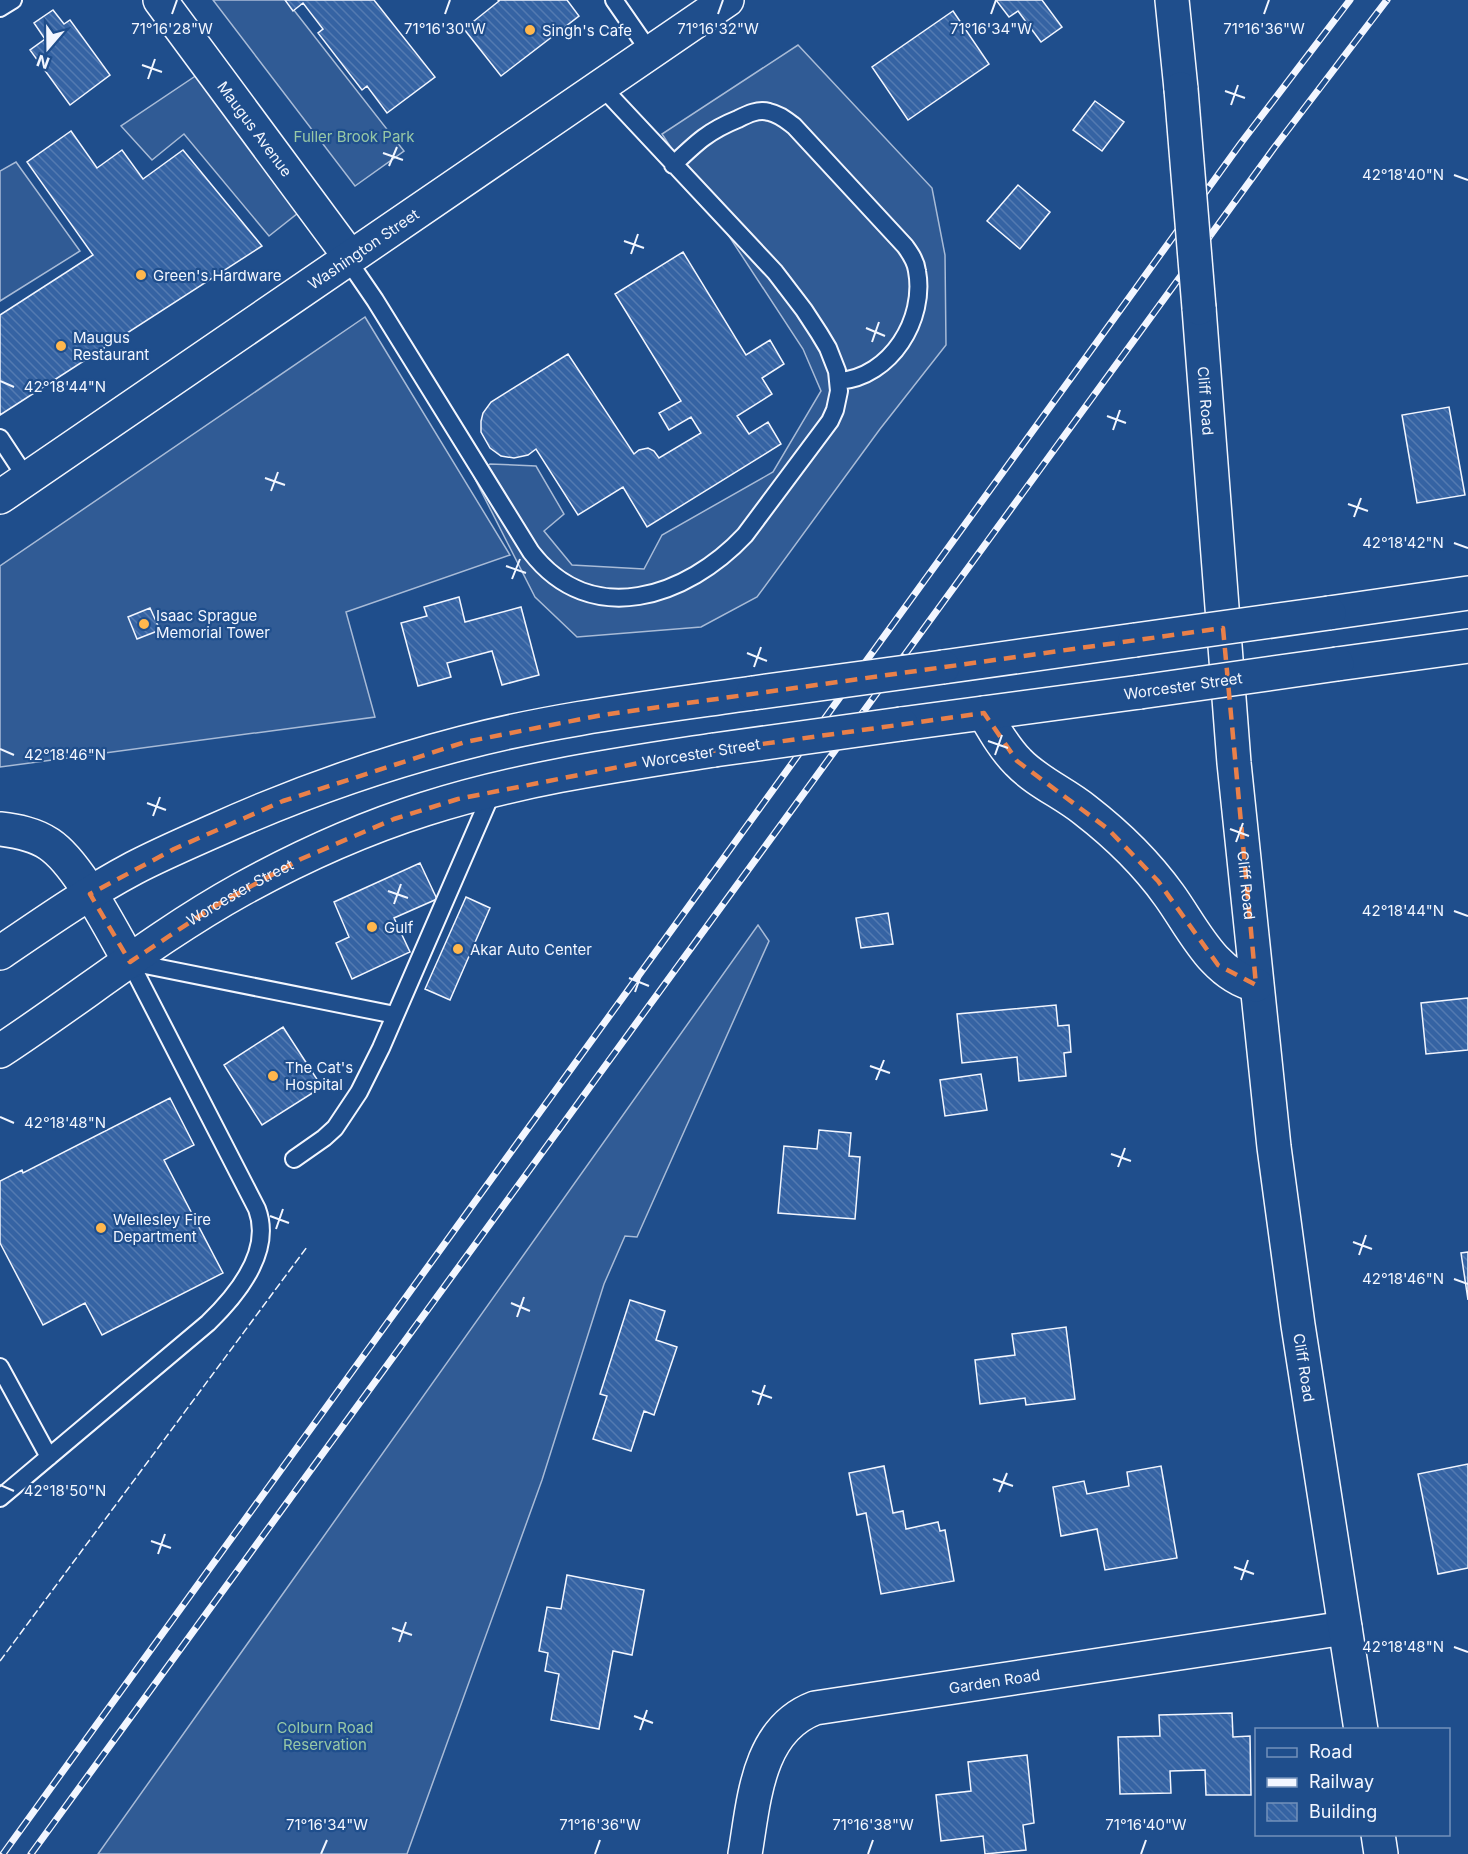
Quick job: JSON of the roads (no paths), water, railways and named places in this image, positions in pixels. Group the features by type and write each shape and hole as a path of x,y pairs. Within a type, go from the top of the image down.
{"main road":[{"name":"Maugus Avenue","path":"160,0 349,258"},
{"name":"Washington Street","path":"0,498 727,0"},
{"name":"Cliff Road","path":"1172,0 1199,308 1230,720 1256,985 1289,1263 1361,1728"},
{"path":"0,952 135,868 244,817 373,768 465,742 602,715 1468,593"},
{"name":"Worcester Street","path":"0,1051 213,907 301,859 394,819 493,790 556,776 714,750 1468,646"},
{"path":"984,713 1002,743 1017,761 1086,811 1129,850 1158,881 1218,964 1236,978 1256,985"},
{"path":"0,829 28,834 49,843 67,861 90,894 130,962"},
{"name":"Garden Road","path":"745,1854 761,1772 773,1743 791,1721 801,1713 815,1708 1345,1628"}],"lane":[{"path":"0,8 13,0"},
{"path":"614,0 650,52"},
{"path":"349,258 531,552 552,575 577,591 607,598 641,596 692,578 719,561 732,550 758,520 823,432 835,410 839,381 828,348 789,290 759,254 601,86"},
{"path":"673,165 701,138 717,128 753,112 771,112 794,126 905,246 917,269 918,282 916,304 905,336 884,363 876,369 839,381"},
{"path":"0,438 27,479"},
{"path":"294,1159 324,1138 343,1117 359,1092 493,790"},
{"path":"130,962 395,1015"},
{"path":"0,1498 208,1323 240,1289 260,1245 261,1220 130,962"},
{"path":"0,1367 49,1457"}],"railway":[{"path":"3,1854 1241,143 1350,0"},
{"path":"31,1854 1274,148 1387,0"}],"place":[{"name":"Singh's Cafe","path":"530,30"},
{"name":"Green's Hardware","path":"141,275"},
{"name":"Maugus Restaurant","path":"61,346"},
{"name":"Isaac Sprague Memorial Tower","path":"144,624"},
{"name":"Gulf","path":"372,927"},
{"name":"Akar Auto Center","path":"458,949"},
{"name":"The Cat's Hospital","path":"273,1076"},
{"name":"Wellesley Fire Department","path":"101,1228"}],"park label":[{"name":"Fuller Brook Park","path":"354,136"},
{"name":"Colburn Road Reservation","path":"325,1736"}]}
